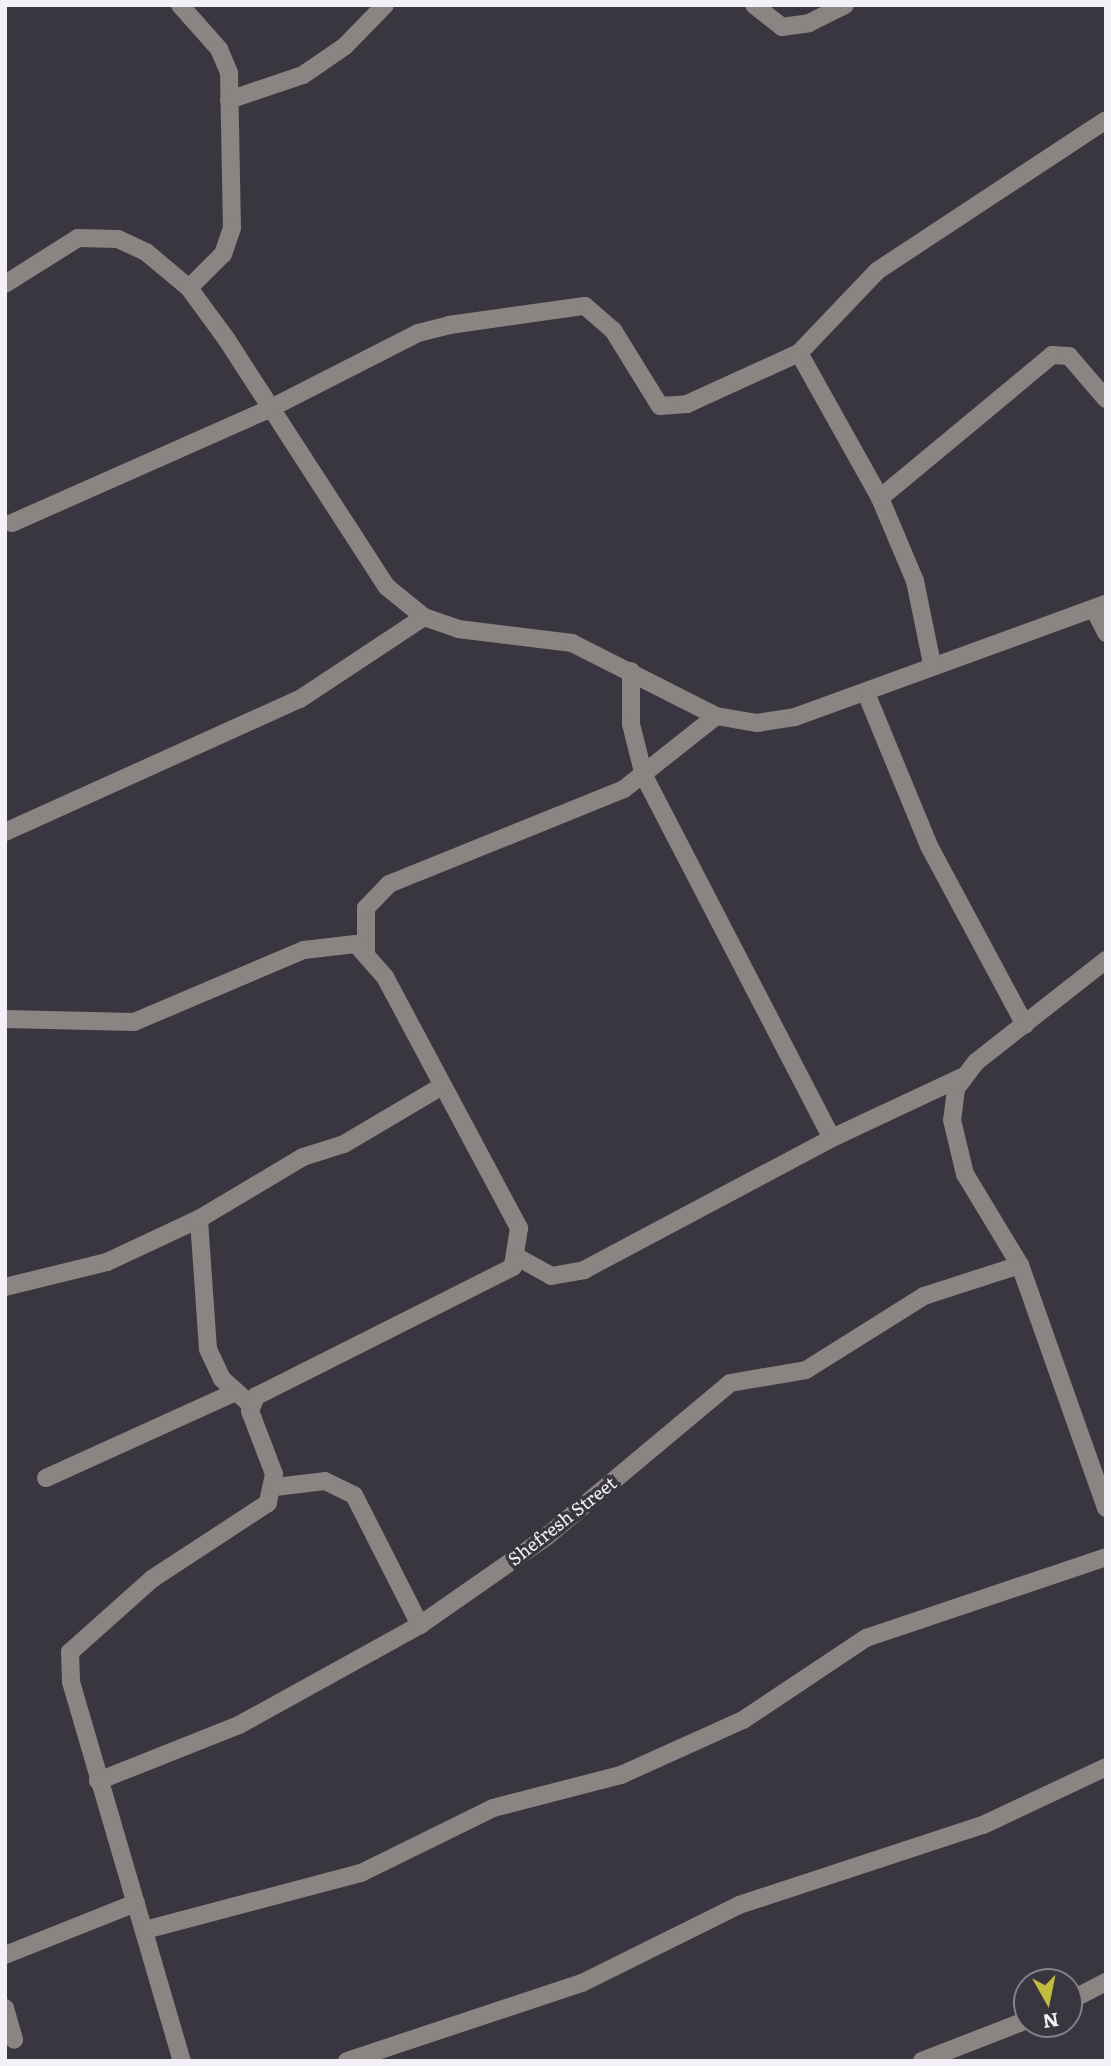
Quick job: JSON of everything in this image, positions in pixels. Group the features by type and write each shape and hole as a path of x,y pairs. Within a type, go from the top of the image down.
{"street":[{"path":"180,5 227,61 229,100 232,228 223,254 189,288"},
{"path":"229,100 303,75 345,46 385,5"},
{"path":"754,5 769,23 796,27 845,5"},
{"path":"12,523 267,410 418,333 585,306 601,316 660,406 687,404 799,353 877,271 1106,120"},
{"path":"5,284 78,238 118,239 146,252 189,288 379,577 424,617 457,629 572,643 716,716 757,723 866,693 932,664 1100,607 1106,633"},
{"path":"799,353 880,498 915,581 932,664"},
{"path":"880,498 1052,355 1069,356 1106,399"},
{"path":"5,832 300,699 424,617"},
{"path":"631,671 631,724 644,776 832,1138"},
{"path":"866,693 929,846 1025,1025"},
{"path":"519,1258 514,1209 366,951 366,908 389,884 543,824 644,776 716,716"},
{"path":"5,1018 134,1022 304,950 347,942 366,951"},
{"path":"519,1258 551,1276 584,1270 832,1138 962,1077 1106,960"},
{"path":"962,1077 952,1120 962,1164 1020,1265 1106,1508"},
{"path":"5,1287 107,1262 200,1219 291,1163 344,1144 442,1086"},
{"path":"182,2061 145,1930 98,1781 68,1668 75,1642 187,1553 248,1519 268,1503 275,1487 250,1405 233,1393 208,1349 200,1219"},
{"path":"250,1405 269,1388 493,1279 519,1258"},
{"name":"Shefresh Street","path":"98,1781 239,1725 420,1625 546,1537 730,1383 806,1370 924,1296 1020,1265"},
{"path":"47,1478 233,1393"},
{"path":"275,1487 325,1481 354,1495 420,1625"},
{"path":"145,1930 362,1873 493,1808 621,1775 743,1720 866,1638 1106,1557"},
{"path":"347,2061 582,1983 739,1905 983,1825 1106,1767"},
{"path":"5,1955 136,1903"},
{"path":"1083,1994 1106,1982"},
{"path":"5,2008 14,2040"},
{"path":"922,2061 1013,2025"}]}
